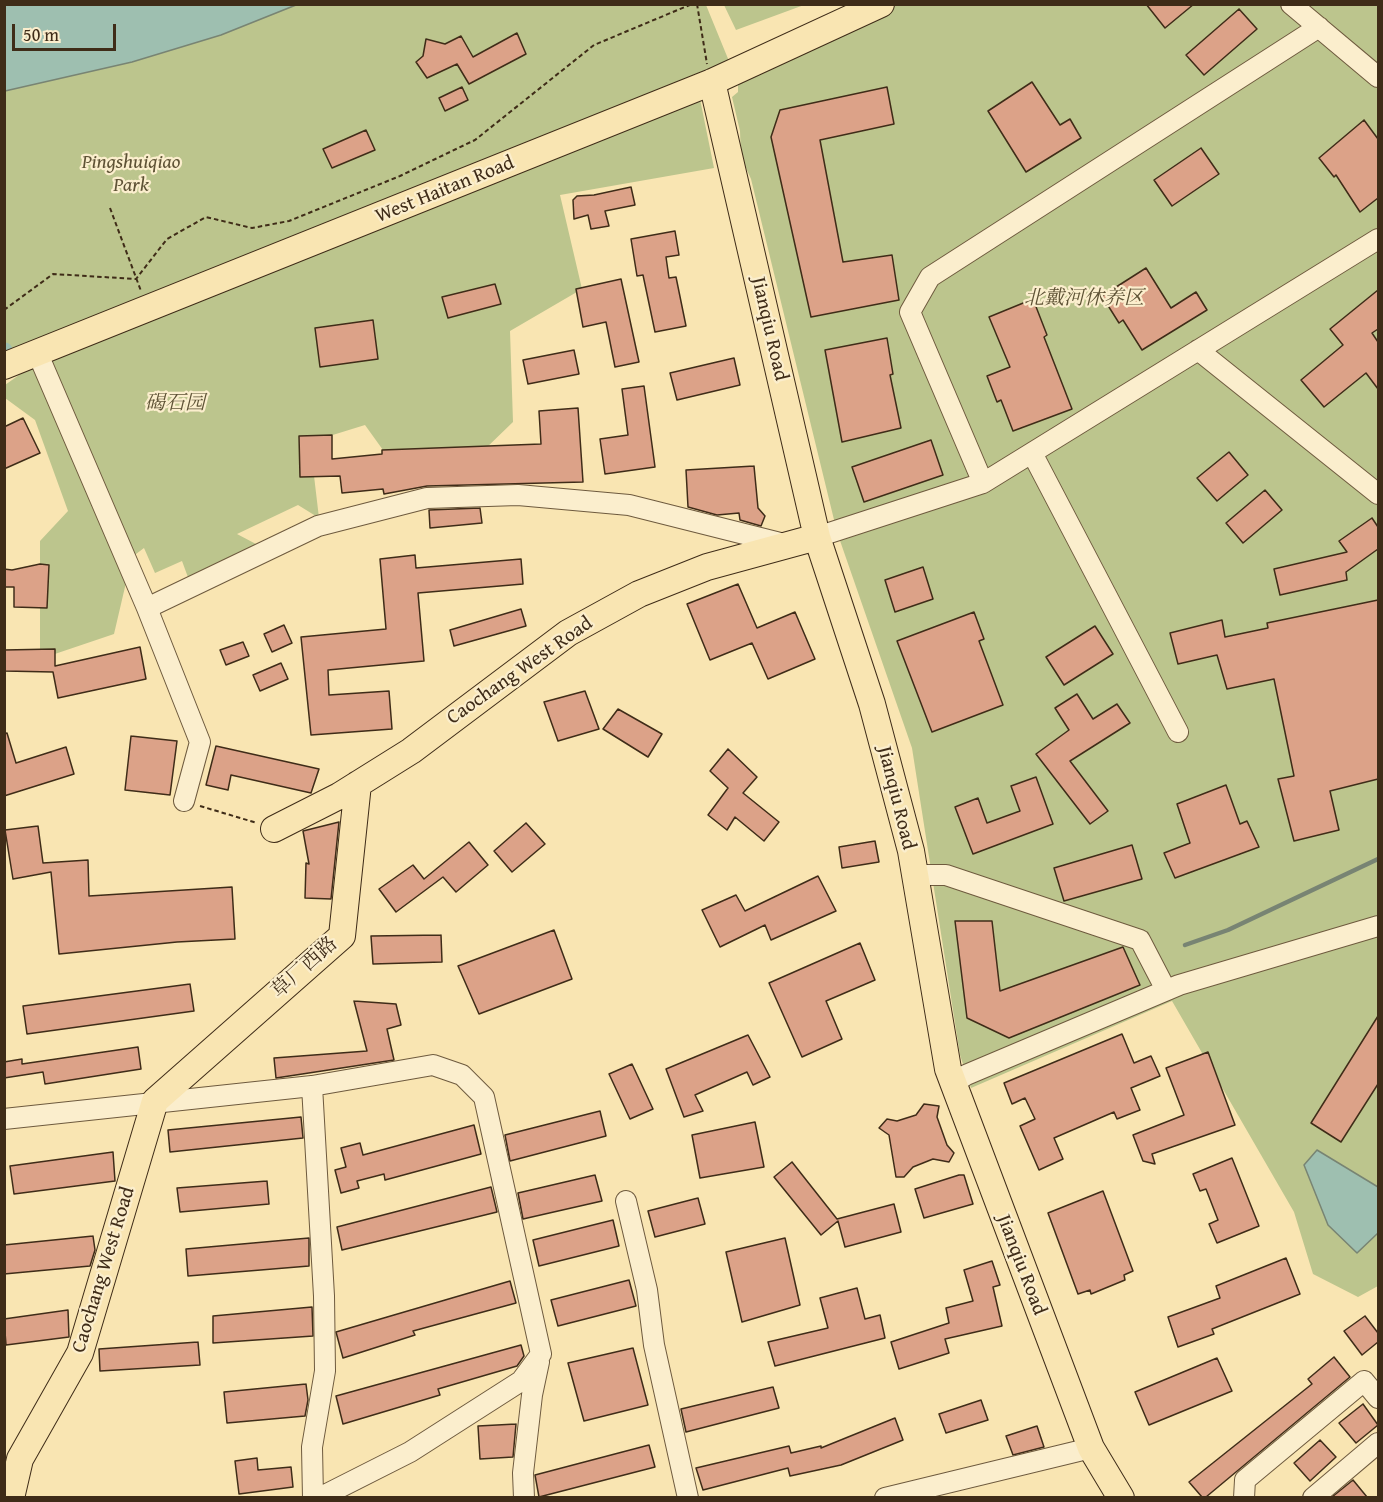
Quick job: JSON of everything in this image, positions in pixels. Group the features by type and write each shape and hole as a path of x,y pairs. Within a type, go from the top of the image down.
{"main road":[{"name":"West Haitan Road","path":"4,366 712,82 881,4"},
{"name":"Jianqiu Road","path":"712,82 817,537 872,704 915,875 948,1069 1091,1448 1121,1497"},
{"name":"Caochang West Road","path":"274,829 358,784 411,751 568,633 649,590 707,567 817,537"},
{"name":"草厂西路","path":"155,1101 342,936 358,784"},
{"name":"Caochang West Road","path":"11,1497 20,1459 80,1353 155,1101"}],"street":[{"path":"1291,4 1378,77"},
{"path":"983,483 910,312 930,278 1319,27"},
{"path":"817,537 983,483 1378,239"},
{"path":"1198,350 1378,494"},
{"path":"37,352 147,608 200,742 184,801"},
{"path":"1032,453 1178,732"},
{"path":"147,608 318,526 427,498 518,495 628,505 788,545"},
{"path":"915,875 946,874 1140,940 1166,990"},
{"path":"953,1084 966,1075 1166,990 1378,926"},
{"path":"4,1119 155,1101 312,1086 433,1065 462,1075 484,1097 541,1354 532,1395 523,1473 524,1497"},
{"path":"312,1086 324,1296 325,1371 312,1447 313,1497"},
{"path":"626,1201 647,1290 654,1345 688,1497"},
{"path":"318,1497 410,1452 512,1387 521,1381 541,1354"},
{"path":"1244,1497 1245,1480 1364,1381 1378,1398"},
{"path":"1313,1497 1378,1443"},
{"path":"885,1497 1091,1448"}],"path":[{"path":"136,279 167,239 206,217 252,228 289,221 400,176 475,140 594,45 692,4"},
{"path":"697,4 707,67 712,82"},
{"path":"110,207 144,299"},
{"path":"4,310 53,274 136,279"},
{"path":"184,801 274,829"}],"green space":[{"name":"Pingshuiqiao Park","path":"238,5 706,5 731,66 5,362 5,69"},
{"path":"724,5 804,5 736,30"},
{"name":"北戴河休养区","path":"847,5 1378,5 1378,1286 1358,1297 1313,1274 1294,1212 1172,1001 971,1088 960,1055 912,748 837,532 751,179 741,157 740,131 732,97 738,92 738,83 761,74"},
{"name":"碣石园","path":"700,99 714,168 560,195 582,289 510,331 513,422 483,451 388,457 365,425 310,442 319,518 298,505 237,534 273,553 189,580 182,561 155,573 144,548 132,557 114,634 40,659 40,541 68,511 35,420 5,398 5,385 26,370"}],"shaded area":[{"path":"4,5 296,5 221,35 132,62 5,91"},
{"path":"1317,1150 1378,1187 1378,1233 1357,1253 1328,1225 1304,1165"}],"building":[{"path":"1146,4 1194,4 1165,28"},
{"path":"1239,9 1257,29 1204,75 1186,55"},
{"path":"517,33 526,54 469,84 457,64 427,78 416,62 423,56 426,39 445,44 461,36 473,57"},
{"path":"1032,82 1060,125 1070,119 1081,138 1026,172 988,111"},
{"path":"462,87 468,100 445,111 439,98"},
{"path":"887,87 894,124 820,140 843,262 892,255 899,300 811,317 771,137 780,110"},
{"path":"1364,120 1378,139 1378,198 1360,212 1336,175 1334,177 1319,158"},
{"path":"366,130 375,150 332,168 323,149"},
{"path":"1201,148 1219,174 1172,206 1154,180"},
{"path":"631,187 635,205 605,211 609,226 591,229 588,215 574,219 573,200 577,196 594,195"},
{"path":"675,231 679,255 666,257 669,278 676,277 686,326 655,332 643,275 637,276 631,239"},
{"path":"1146,268 1171,308 1196,292 1207,310 1142,350 1123,320 1119,323 1102,296"},
{"path":"621,279 639,362 615,367 606,322 583,327 576,289"},
{"path":"495,284 501,304 448,318 442,297"},
{"path":"1378,290 1378,329 1372,333 1378,342 1378,389 1366,373 1324,407 1301,380 1343,345 1330,329"},
{"path":"1033,299 1047,335 1044,337 1072,409 1013,431 1001,400 997,402 987,376 1010,367 989,317"},
{"path":"373,320 378,359 320,367 315,328"},
{"path":"887,338 893,374 890,375 901,428 842,442 825,350"},
{"path":"574,350 579,374 528,384 523,360"},
{"path":"734,358 740,385 677,400 670,373"},
{"path":"644,386 655,467 605,474 600,439 628,435 622,389"},
{"path":"578,408 583,482 427,486 384,494 383,489 342,493 340,476 300,477 299,436 332,435 332,459 382,454 382,450 541,444 539,411"},
{"path":"23,418 40,453 4,469 4,427"},
{"path":"931,440 943,475 864,502 852,467"},
{"path":"1229,452 1248,475 1217,501 1197,478"},
{"path":"754,466 758,508 765,516 761,526 740,520 739,513 717,515 688,507 686,470"},
{"path":"1265,490 1282,510 1243,543 1226,523"},
{"path":"480,508 482,523 430,528 429,510"},
{"path":"1372,518 1378,527 1378,549 1346,572 1347,580 1280,595 1274,569 1347,552 1339,541"},
{"path":"415,555 416,568 521,559 523,584 418,593 424,661 328,670 329,695 389,691 392,729 311,735 301,637 386,629 380,559"},
{"path":"40,564 49,565 47,608 14,607 14,587 4,587 4,569 12,570"},
{"path":"923,567 933,599 895,612 885,580"},
{"path":"738,584 757,628 795,612 815,659 768,679 752,643 710,660 687,604"},
{"path":"1378,600 1378,779 1330,791 1339,830 1294,841 1278,779 1294,776 1274,679 1227,689 1217,655 1178,664 1170,633 1222,620 1225,637 1268,628 1267,623"},
{"path":"521,609 526,626 454,646 450,630"},
{"path":"974,612 984,639 979,641 1003,705 932,732 897,641"},
{"path":"284,625 292,643 272,652 264,634"},
{"path":"1095,626 1113,654 1064,685 1046,657"},
{"path":"243,642 249,656 226,665 220,650"},
{"path":"140,647 146,679 58,698 53,672 4,671 4,650 55,649 55,666"},
{"path":"281,663 288,679 260,691 253,675"},
{"path":"585,691 599,729 558,741 544,702"},
{"path":"1077,694 1093,719 1117,704 1130,723 1070,761 1108,811 1090,824 1036,754 1069,730 1055,708"},
{"path":"618,709 662,734 648,757 603,729"},
{"path":"7,733 16,763 66,747 74,774 4,796 4,734"},
{"path":"131,736 177,741 170,795 125,790"},
{"path":"216,746 319,769 311,793 231,775 228,790 206,785"},
{"path":"728,749 757,777 743,793 779,822 764,841 735,817 727,830 708,815 728,788 710,771"},
{"path":"1036,777 1053,824 973,854 955,807 978,798 987,823 1020,811 1011,786"},
{"path":"1226,785 1240,824 1247,821 1259,847 1175,878 1164,853 1190,843 1177,804"},
{"path":"339,822 331,899 305,898 306,863 309,864 303,831"},
{"path":"526,823 545,844 512,872 494,851"},
{"path":"38,826 43,863 88,860 89,896 232,887 235,939 177,942 59,954 51,872 13,879 5,830"},
{"path":"875,841 879,862 842,868 839,847"},
{"path":"469,842 488,865 456,892 443,877 396,912 379,889 413,865 424,879"},
{"path":"1132,845 1142,879 1064,901 1054,868"},
{"path":"818,876 836,911 771,940 765,925 720,947 702,910 736,895 745,911"},
{"path":"955,921 992,921 1000,991 1123,947 1140,985 1009,1038 967,1018"},
{"path":"554,930 572,979 479,1014 458,966"},
{"path":"441,935 442,962 373,964 371,936"},
{"path":"860,943 875,980 826,1001 842,1039 802,1057 769,983"},
{"path":"190,984 194,1011 27,1034 23,1006"},
{"path":"354,1001 396,1004 401,1025 387,1029 394,1060 276,1078 274,1058 367,1051"},
{"path":"1378,1016 1378,1084 1341,1142 1311,1123"},
{"path":"1122,1034 1134,1063 1151,1056 1160,1076 1131,1088 1140,1110 1117,1119 1114,1112 1054,1138 1063,1159 1039,1170 1020,1126 1035,1119 1025,1098 1012,1104 1004,1083"},
{"path":"748,1035 770,1077 753,1085 747,1072 695,1095 703,1111 684,1117 666,1069"},
{"path":"138,1047 141,1069 45,1084 43,1072 4,1078 4,1062 22,1059 22,1064"},
{"path":"1208,1052 1235,1125 1152,1154 1155,1164 1143,1161 1133,1135 1184,1115 1166,1068"},
{"path":"632,1064 653,1109 630,1119 609,1074"},
{"path":"924,1104 939,1106 937,1117 947,1145 954,1153 949,1162 933,1159 913,1167 904,1177 896,1177 889,1135 879,1128 887,1119 897,1121 916,1115"},
{"path":"600,1111 606,1136 510,1161 505,1135"},
{"path":"301,1117 303,1138 170,1152 168,1130"},
{"path":"755,1122 764,1167 700,1178 692,1135"},
{"path":"474,1125 481,1154 385,1180 384,1174 357,1181 359,1188 341,1193 335,1170 346,1167 341,1148 360,1143 363,1155"},
{"path":"113,1152 115,1181 14,1194 10,1166"},
{"path":"1232,1158 1259,1226 1217,1243 1209,1224 1218,1220 1206,1189 1200,1191 1193,1174"},
{"path":"792,1162 837,1219 894,1204 901,1232 845,1247 838,1221 821,1235 774,1177"},
{"path":"595,1175 602,1201 523,1219 518,1193"},
{"path":"964,1175 973,1204 924,1218 915,1189"},
{"path":"267,1181 269,1204 180,1212 177,1188"},
{"path":"491,1187 497,1212 342,1250 337,1227"},
{"path":"1103,1191 1133,1271 1124,1275 1125,1280 1091,1294 1090,1290 1078,1294 1048,1213"},
{"path":"698,1198 705,1224 655,1237 648,1211"},
{"path":"613,1220 619,1246 539,1266 533,1240"},
{"path":"93,1236 95,1250 90,1266 4,1274 4,1245"},
{"path":"309,1238 309,1266 188,1276 186,1249"},
{"path":"785,1238 800,1305 742,1322 726,1252"},
{"path":"1286,1258 1300,1294 1212,1329 1214,1334 1178,1347 1168,1317 1220,1298 1216,1286"},
{"path":"992,1261 1000,1285 993,1287 1002,1326 945,1339 949,1353 899,1369 891,1342 949,1323 946,1308 973,1301 964,1270"},
{"path":"629,1280 636,1306 558,1326 551,1300"},
{"path":"510,1281 516,1303 413,1331 415,1335 343,1358 336,1332"},
{"path":"857,1288 865,1319 880,1315 885,1338 775,1366 768,1342 828,1328 820,1298"},
{"path":"312,1307 313,1336 213,1343 213,1316"},
{"path":"68,1310 69,1337 6,1345 4,1319"},
{"path":"1365,1316 1378,1333 1378,1342 1362,1355 1344,1331"},
{"path":"198,1342 200,1365 100,1371 99,1349"},
{"path":"521,1345 524,1356 517,1366 438,1389 440,1395 343,1424 336,1396"},
{"path":"633,1348 648,1405 584,1421 568,1363"},
{"path":"1334,1357 1350,1377 1206,1497 1202,1497 1189,1482 1312,1384 1308,1379"},
{"path":"1217,1358 1232,1391 1149,1425 1135,1392"},
{"path":"306,1384 308,1400 305,1416 227,1423 224,1392"},
{"path":"773,1387 779,1408 686,1432 681,1409"},
{"path":"981,1400 988,1420 946,1433 939,1414"},
{"path":"1363,1404 1378,1425 1356,1443 1339,1423"},
{"path":"895,1418 903,1440 841,1465 790,1476 788,1468 703,1490 696,1468 789,1446 791,1453 821,1446 821,1448"},
{"path":"516,1424 513,1457 480,1459 478,1426"},
{"path":"1037,1426 1044,1447 1013,1455 1006,1436"},
{"path":"1320,1440 1336,1457 1310,1481 1294,1463"},
{"path":"649,1445 655,1467 539,1497 535,1475"},
{"path":"257,1458 258,1470 291,1467 293,1487 239,1494 235,1461"},
{"path":"1353,1480 1367,1497 1332,1497"}],"waterway":[{"path":"1185,945 1228,930 1378,859"}]}
